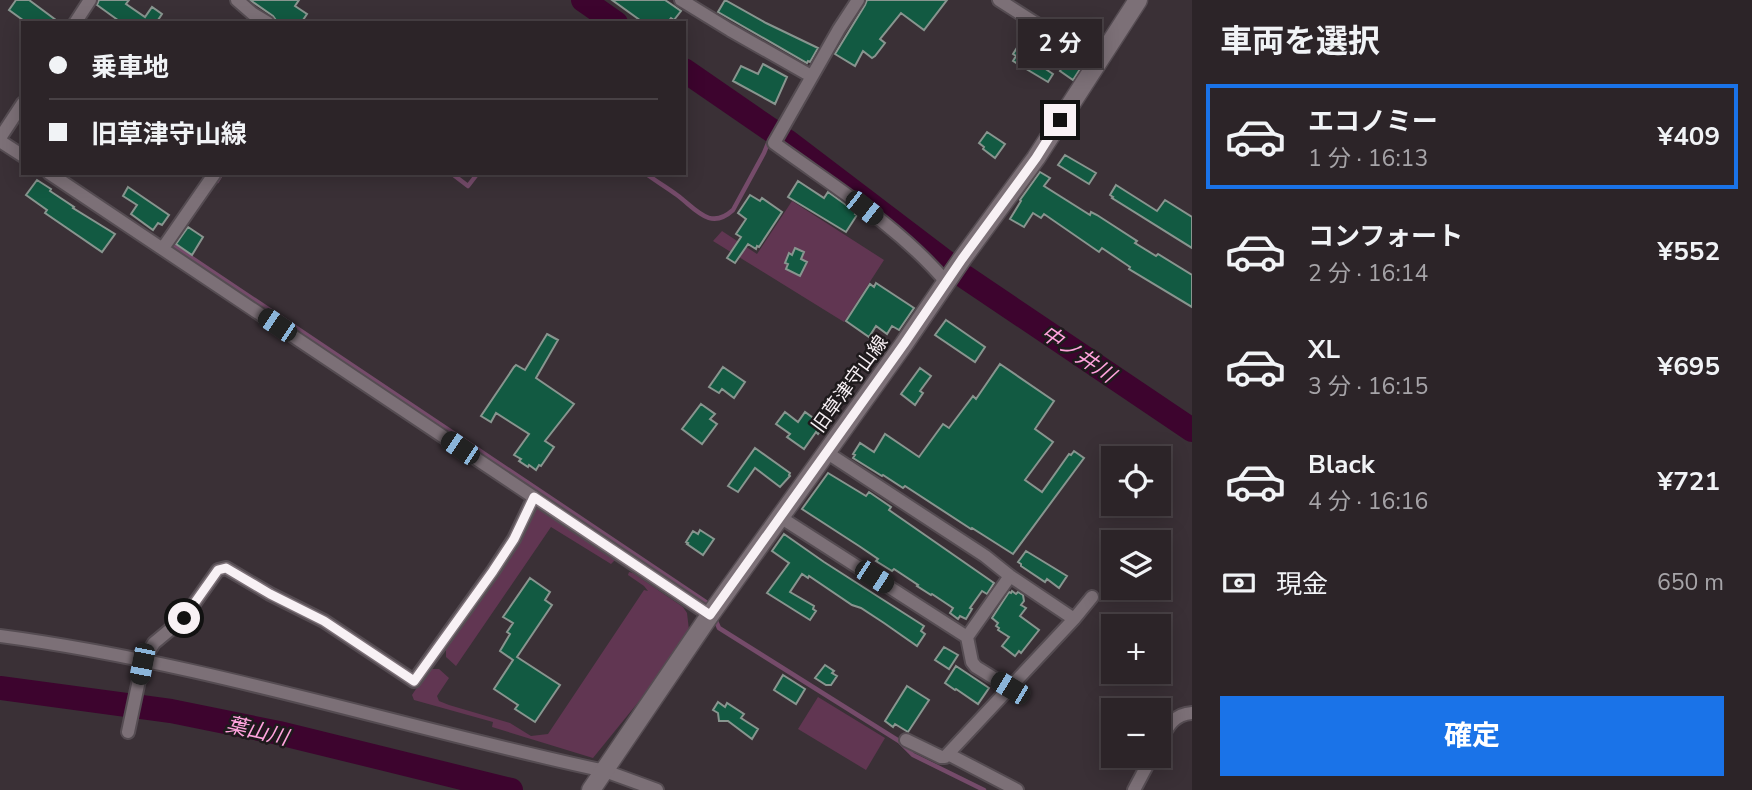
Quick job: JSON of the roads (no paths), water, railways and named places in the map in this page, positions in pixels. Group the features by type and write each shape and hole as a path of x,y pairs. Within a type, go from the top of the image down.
{"street":[{"path":"76,21 89,0"},
{"path":"237,0 265,21"},
{"path":"681,0 811,76"},
{"path":"858,0 774,143 906,241 947,283"},
{"path":"999,0 1098,63"},
{"name":"旧草津守山線","path":"599,779 710,615 1036,158 1138,0"},
{"path":"21,106 0,139 21,155"},
{"path":"52,175 710,615"},
{"path":"163,248 214,175"},
{"path":"826,452 985,555 1010,576 1074,619"},
{"path":"129,729 142,663 154,643 184,618 218,570 226,568 324,621 414,681 514,539 534,497"},
{"path":"780,517 967,637 972,662 976,667 1010,688"},
{"path":"967,637 1010,576"},
{"path":"906,740 946,757 1092,597"},
{"path":"0,636 142,663 599,779 657,790"},
{"path":"1171,721 1179,715 1192,713"},
{"path":"948,754 1017,790"},
{"path":"1134,790 1146,768"}],"waterway":[{"name":"中ノ井川","path":"583,0 613,21"},
{"name":"中ノ井川","path":"686,71 774,132"},
{"path":"648,175 703,216 725,216 733,210 773,131"},
{"name":"中ノ井川","path":"787,141 946,262"},
{"path":"217,181 221,175"},
{"path":"454,175 468,186 476,175"},
{"path":"173,242 171,244 706,602 709,608"},
{"name":"中ノ井川","path":"965,277 1192,430"},
{"path":"715,619 719,628 899,741 913,755 984,790"},
{"name":"葉山川","path":"0,688 171,711 279,733 511,790"}]}
